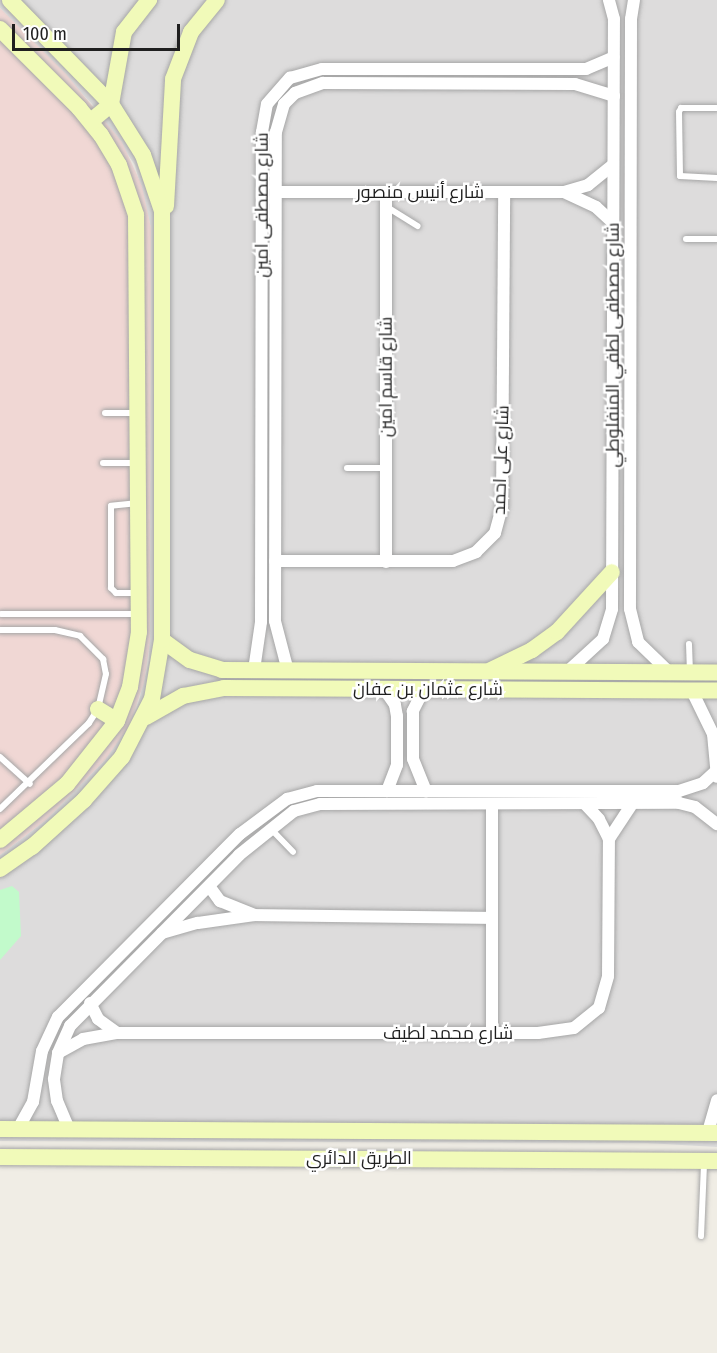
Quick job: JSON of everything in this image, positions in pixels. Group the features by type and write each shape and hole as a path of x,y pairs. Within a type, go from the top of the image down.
{"street":[{"path":"0,869 32,847 84,800 122,757 146,717 157,680 162,640 164,412 162,211 143,155 111,104 10,0"},
{"path":"90,121 111,104 124,32 148,0"},
{"path":"162,211 166,203 170,104 175,70 191,32 217,0"},
{"name":"شارع مصطفى لطفي المنفلوطي","path":"567,672 597,648 608,630 612,572 614,19 609,0"},
{"name":"شارع مصطفى لطفي المنفلوطي","path":"634,0 630,621 645,651 670,673"},
{"path":"0,29 90,121 119,165 136,215 138,413 138,614 135,669 117,721 67,784 0,840"},
{"name":"شارع مصطفى امين","path":"254,670 261,622 262,132 267,104 290,78 322,69 586,69 614,57"},
{"name":"شارع مصطفى امين","path":"288,671 277,634 275,561 278,117 289,98 308,86 575,84 614,96"},
{"name":"شارع أنيس منصور","path":"276,192 564,192 588,185 613,165"},
{"name":"شارع قاسم امين","path":"386,192 386,562"},
{"name":"شارع على احمد","path":"275,561 386,562 465,558 486,544 500,520 504,192"},
{"name":"شارع أنيس منصور","path":"564,192 613,217"},
{"path":"613,217 631,211"},
{"path":"138,413 164,412"},
{"path":"487,672 532,650 557,632 612,572"},
{"name":"شارع عثمان بن عفان","path":"162,640 206,666 254,670 717,673"},
{"path":"636,673 636,691"},
{"path":"384,689 395,705 397,716 397,765 387,791"},
{"path":"424,689 413,711 412,759 426,791"},
{"name":"شارع عثمان بن عفان","path":"146,717 183,696 204,690 424,689 717,692"},
{"path":"692,691 713,734 717,777"},
{"path":"99,708 117,721"},
{"path":"18,1130 33,1102 48,1033 70,1002 240,834 274,806 301,794 387,791 679,790 703,783 717,770"},
{"path":"67,784 84,800"},
{"path":"301,794 303,808"},
{"path":"492,804 492,1033"},
{"path":"69,1130 56,1092 58,1053 70,1026 159,934 270,827 303,808 492,804 687,804 717,824"},
{"path":"585,804 599,819 609,839"},
{"path":"609,839 632,804"},
{"name":"شارع محمد لطيف","path":"58,1053 83,1039 117,1033 557,1032 588,1020 599,1008 608,976 609,839"},
{"path":"209,886 220,901 254,915"},
{"path":"159,934 189,925 254,915 492,918"},
{"path":"90,1003 98,1019 117,1033"},
{"path":"712,1132 717,1101"},
{"name":"الطريق الدائري","path":"0,1129 712,1132"},
{"path":"254,1130 254,1158"},
{"name":"الطريق الدائري","path":"0,1157 710,1160"}],"lane":[{"path":"717,108 684,108 679,112 680,176 717,178"},
{"path":"386,206 417,226"},
{"path":"686,239 717,239"},
{"path":"105,413 138,413"},
{"path":"103,462 138,463"},
{"path":"347,468 386,468"},
{"path":"138,503 111,506 111,588 116,593 138,593"},
{"path":"1,614 138,614"},
{"path":"0,630 68,631 94,647 103,659 106,674 99,708 30,784 0,809"},
{"path":"689,644 690,673"},
{"path":"0,756 30,784"},
{"path":"270,827 293,852"},
{"path":"702,1236 710,1160"}],"shaded area":[{"path":"0,0 717,0 717,1147 647,1143 0,1141 0,855 46,820 105,760 137,708 149,661 151,228 135,165 95,107 0,8"},
{"path":"0,8 66,74 122,142 142,186 151,228 150,642 144,683 129,726 105,760 46,820 0,855"}],"green space":[{"path":"12,886 19,892 21,936 0,960 0,890"}]}
